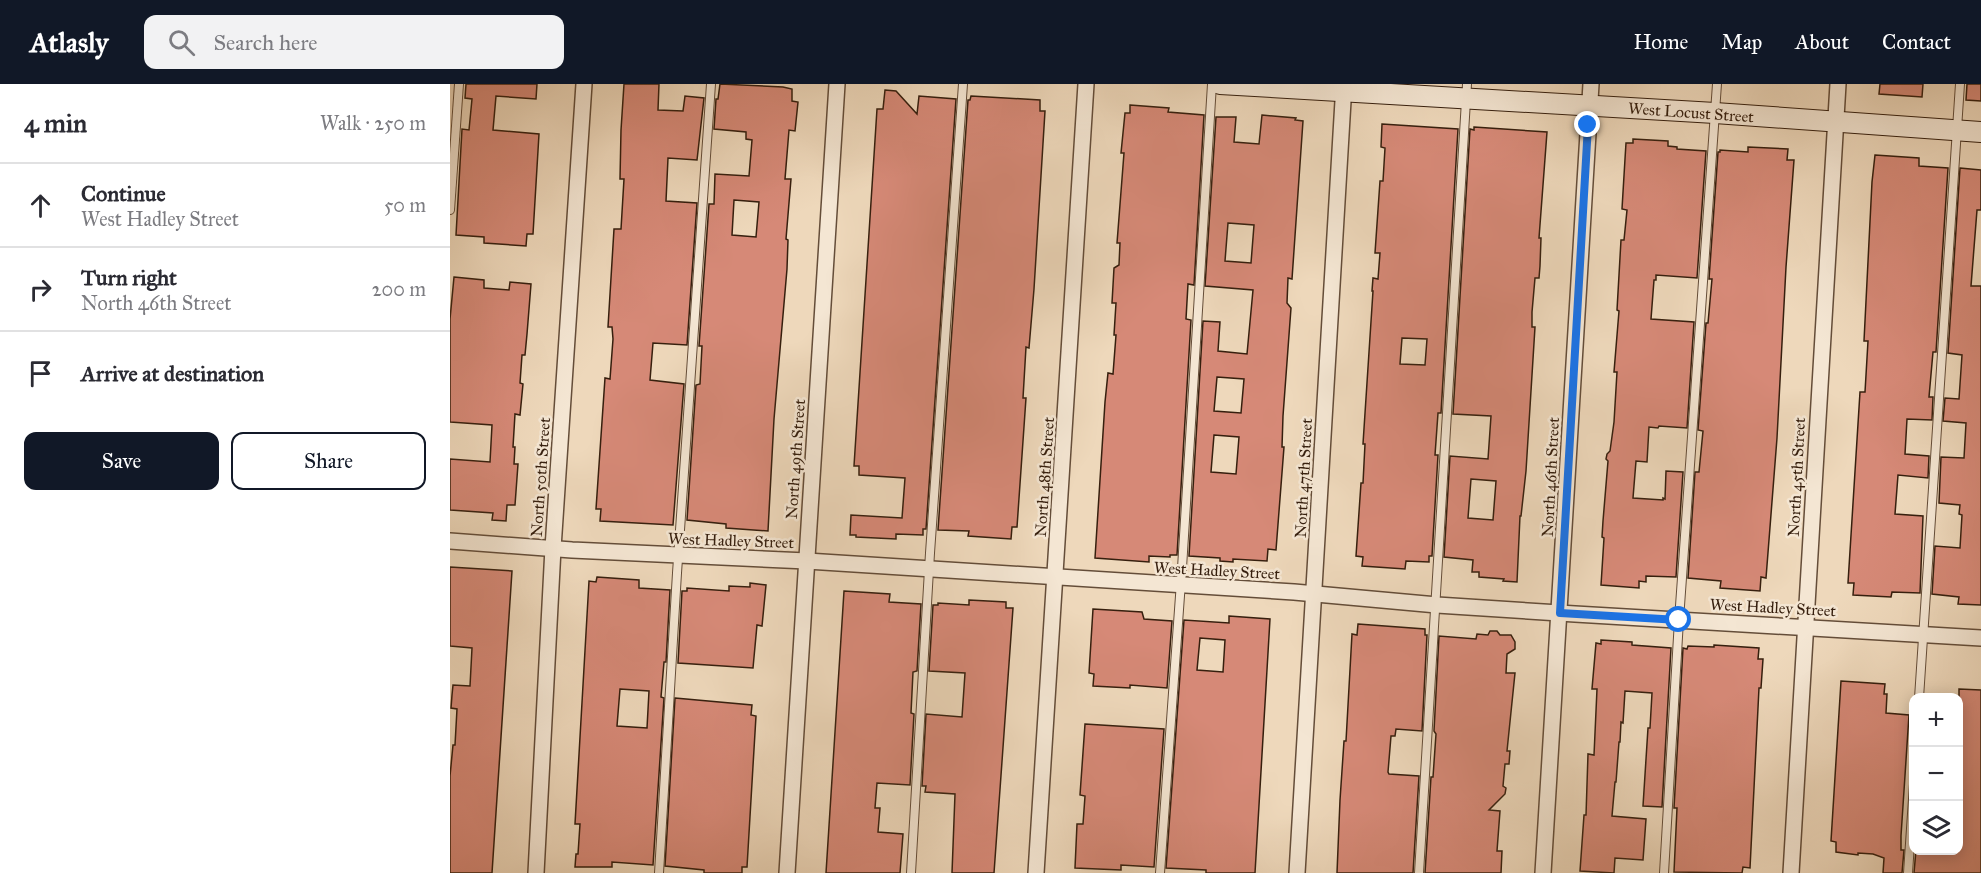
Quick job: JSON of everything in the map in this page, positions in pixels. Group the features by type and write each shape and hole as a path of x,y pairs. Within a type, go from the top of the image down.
{"street":[{"name":"North 50th Street","path":"536,873 553,548 584,84"},
{"name":"North 49th Street","path":"787,873 837,84"},
{"name":"North 48th Street","path":"1036,873 1086,84"},
{"name":"West Locust Street","path":"1220,84 1466,92 1590,106 1981,132"},
{"name":"North 46th Street","path":"1543,873 1591,84"},
{"name":"North 45th Street","path":"1791,873 1838,84"},
{"name":"North 47th Street","path":"1297,873 1344,88"},
{"name":"West Hadley Street","path":"450,541 679,556 807,561 1315,594 1437,605 1981,638"}],"lane":[{"path":"450,210 459,84"},
{"path":"659,873 711,84"},
{"path":"911,873 929,569 963,84"},
{"path":"1160,873 1181,586 1212,84"},
{"path":"1664,873 1679,620 1717,84"},
{"path":"1919,693 1960,84"},
{"path":"1419,873 1437,605 1466,92"},
{"path":"1908,873 1913,801"}],"building":[{"path":"466,84 537,84 536,99 496,96 493,130 539,134 533,234 527,234 526,246 484,243 484,237 456,235 462,129 469,130 472,99 465,98"},
{"path":"624,84 659,84 658,110 683,111 685,96 704,98 697,160 668,158 666,201 697,203 687,345 653,343 650,380 684,384 673,525 600,521 601,509 596,509 605,378 610,379 613,339 612,327 608,327 614,229 621,229 624,179 620,179 621,130"},
{"path":"720,84 792,89 792,101 798,102 795,131 789,130 785,179 791,179 786,239 788,240 787,269 774,419 768,531 726,528 726,524 687,520 696,385 700,384 702,346 699,346 709,204 714,204 715,174 749,176 752,140 746,139 746,132 714,129 716,99 718,99","holes":["734,200 759,202 756,237 732,235"]},
{"path":"1880,84 1923,84 1922,97 1879,94"},
{"path":"1967,84 1981,84 1981,101 1966,100"},
{"path":"885,90 896,91 917,114 919,96 956,99 926,529 923,529 923,535 896,534 896,539 850,535 851,515 902,518 905,478 859,475 859,466 854,466 877,109 883,109"},
{"path":"971,96 1040,100 1040,111 1045,111 1034,289 1029,348 1026,347 1023,398 1026,398 1017,527 1012,527 1011,539 968,536 969,531 938,530 968,100"},
{"path":"1130,105 1169,108 1168,112 1204,115 1194,285 1188,284 1186,319 1191,320 1177,555 1149,556 1149,562 1095,558 1105,402 1108,373 1113,374 1116,335 1114,335 1116,303 1112,303 1114,268 1119,265 1120,243 1117,243 1124,153 1121,153 1125,113 1130,113"},
{"path":"1262,115 1296,118 1295,120 1303,121 1292,279 1288,278 1287,303 1291,308 1276,550 1268,549 1267,561 1233,559 1233,562 1220,561 1220,558 1189,556 1203,321 1220,322 1218,351 1247,354 1253,290 1205,286 1216,117 1236,117 1234,142 1259,144","holes":["1228,223 1254,225 1251,263 1225,261","1217,377 1244,379 1241,413 1214,411","1214,435 1239,437 1236,474 1211,472"]},
{"path":"1382,124 1458,129 1441,413 1438,413 1435,455 1438,455 1432,556 1429,556 1429,562 1406,561 1405,569 1362,566 1363,557 1356,556 1361,483 1363,483 1365,444 1363,444 1373,278 1378,279 1380,253 1375,253 1380,181 1383,181 1385,148 1381,147","holes":["1402,338 1427,339 1425,365 1400,364"]},
{"path":"1474,127 1547,132 1539,238 1541,238 1539,278 1535,278 1532,312 1532,327 1535,327 1517,582 1479,577 1479,572 1472,572 1473,560 1444,557 1450,456 1488,459 1491,416 1453,414 1470,129 1474,130","holes":["1471,479 1496,481 1493,520 1468,518"]},
{"path":"1633,139 1668,141 1668,146 1677,147 1677,149 1706,151 1697,278 1656,275 1651,319 1694,322 1687,428 1649,427 1647,462 1636,461 1633,498 1665,499 1666,471 1683,472 1676,577 1646,576 1646,582 1639,581 1639,588 1601,585 1608,461 1606,459 1610,451 1614,422 1617,372 1614,372 1621,240 1624,240 1627,210 1622,209 1626,143 1633,143"},
{"path":"1748,147 1788,149 1787,160 1794,160 1766,578 1761,577 1760,591 1720,588 1721,581 1688,578 1695,472 1699,472 1703,431 1698,430 1706,323 1708,323 1712,279 1709,279 1718,152 1720,150 1748,152"},
{"path":"1875,155 1919,158 1919,166 1948,168 1936,352 1933,352 1929,397 1933,397 1932,420 1907,419 1905,454 1929,456 1928,478 1898,475 1895,514 1923,516 1920,593 1892,592 1891,597 1853,595 1854,583 1848,583 1860,392 1865,392 1868,341 1864,341"},
{"path":"1960,168 1981,170 1981,210 1977,210 1971,286 1981,286 1981,605 1958,604 1959,597 1932,594 1935,546 1960,548 1962,515 1959,514 1960,505 1939,503 1941,457 1964,458 1966,423 1943,421 1945,398 1959,399 1962,355 1948,353"},
{"path":"454,277 484,280 484,288 509,290 510,282 531,284 525,355 522,355 520,383 523,384 520,415 515,414 514,464 518,464 515,505 507,505 506,521 492,520 493,513 450,510 450,459 490,462 492,425 450,422 450,319"},
{"path":"450,567 512,571 492,873 450,873 450,776 457,709 451,708 452,695 453,685 470,686 472,648 450,646"},
{"path":"597,577 639,580 639,588 670,590 666,662 664,662 661,697 664,698 653,865 612,862 612,867 575,867 580,824 575,824 589,581 596,582","holes":["620,689 649,691 647,728 617,726"]},
{"path":"750,583 766,585 762,626 757,625 753,668 678,663 682,591 687,591 687,588 729,591 729,586 750,587"},
{"path":"844,591 890,594 889,602 921,604 917,671 913,672 911,713 914,714 910,785 877,783 875,808 880,808 878,832 903,834 900,873 826,873"},
{"path":"969,600 1006,602 1006,608 1013,608 994,873 952,873 955,794 925,792 926,786 922,786 926,714 962,717 965,673 929,671 933,605 938,605 938,603 969,605"},
{"path":"1093,609 1142,612 1144,619 1172,621 1167,688 1130,685 1130,688 1093,686 1094,674 1089,673"},
{"path":"1229,616 1270,619 1255,873 1206,873 1206,870 1166,868 1184,620 1229,623","holes":["1200,638 1225,640 1223,672 1197,670"]},
{"path":"1358,624 1425,629 1425,635 1427,635 1422,731 1396,729 1395,736 1391,736 1388,772 1389,774 1419,776 1413,873 1337,873 1352,634 1357,635"},
{"path":"1490,631 1497,631 1500,635 1511,635 1515,642 1515,649 1507,654 1506,673 1515,673 1507,751 1510,751 1509,764 1505,764 1503,786 1506,788 1505,794 1489,810 1500,811 1497,851 1502,851 1501,873 1425,873 1436,734 1434,731 1439,636 1476,639 1477,634 1488,635"},
{"path":"1601,640 1671,648 1662,807 1643,806 1652,693 1625,691 1612,816 1646,819 1643,860 1615,858 1614,873 1580,871 1584,815 1586,815 1588,754 1594,755 1597,689 1592,689 1596,643 1601,644"},
{"path":"1714,645 1759,648 1758,659 1763,659 1761,688 1759,688 1750,868 1743,867 1742,873 1674,872 1677,808 1674,808 1683,648 1687,649 1688,646 1714,647"},
{"path":"1841,681 1885,684 1886,713 1909,715 1901,836 1901,850 1904,850 1902,873 1883,873 1884,858 1873,854 1858,853 1858,855 1836,852 1836,842 1831,841"},
{"path":"1959,689 1981,690 1981,873 1914,873 1916,855 1963,855 1963,693 1959,693"},
{"path":"675,698 752,705 751,715 756,716 747,867 742,867 742,873 704,873 704,870 665,866"},
{"path":"1085,724 1164,729 1154,867 1121,865 1121,870 1075,868 1077,824 1083,824 1085,796 1080,795"}],"route":[{"path":"1588,125 1560,613 1679,620"}]}
